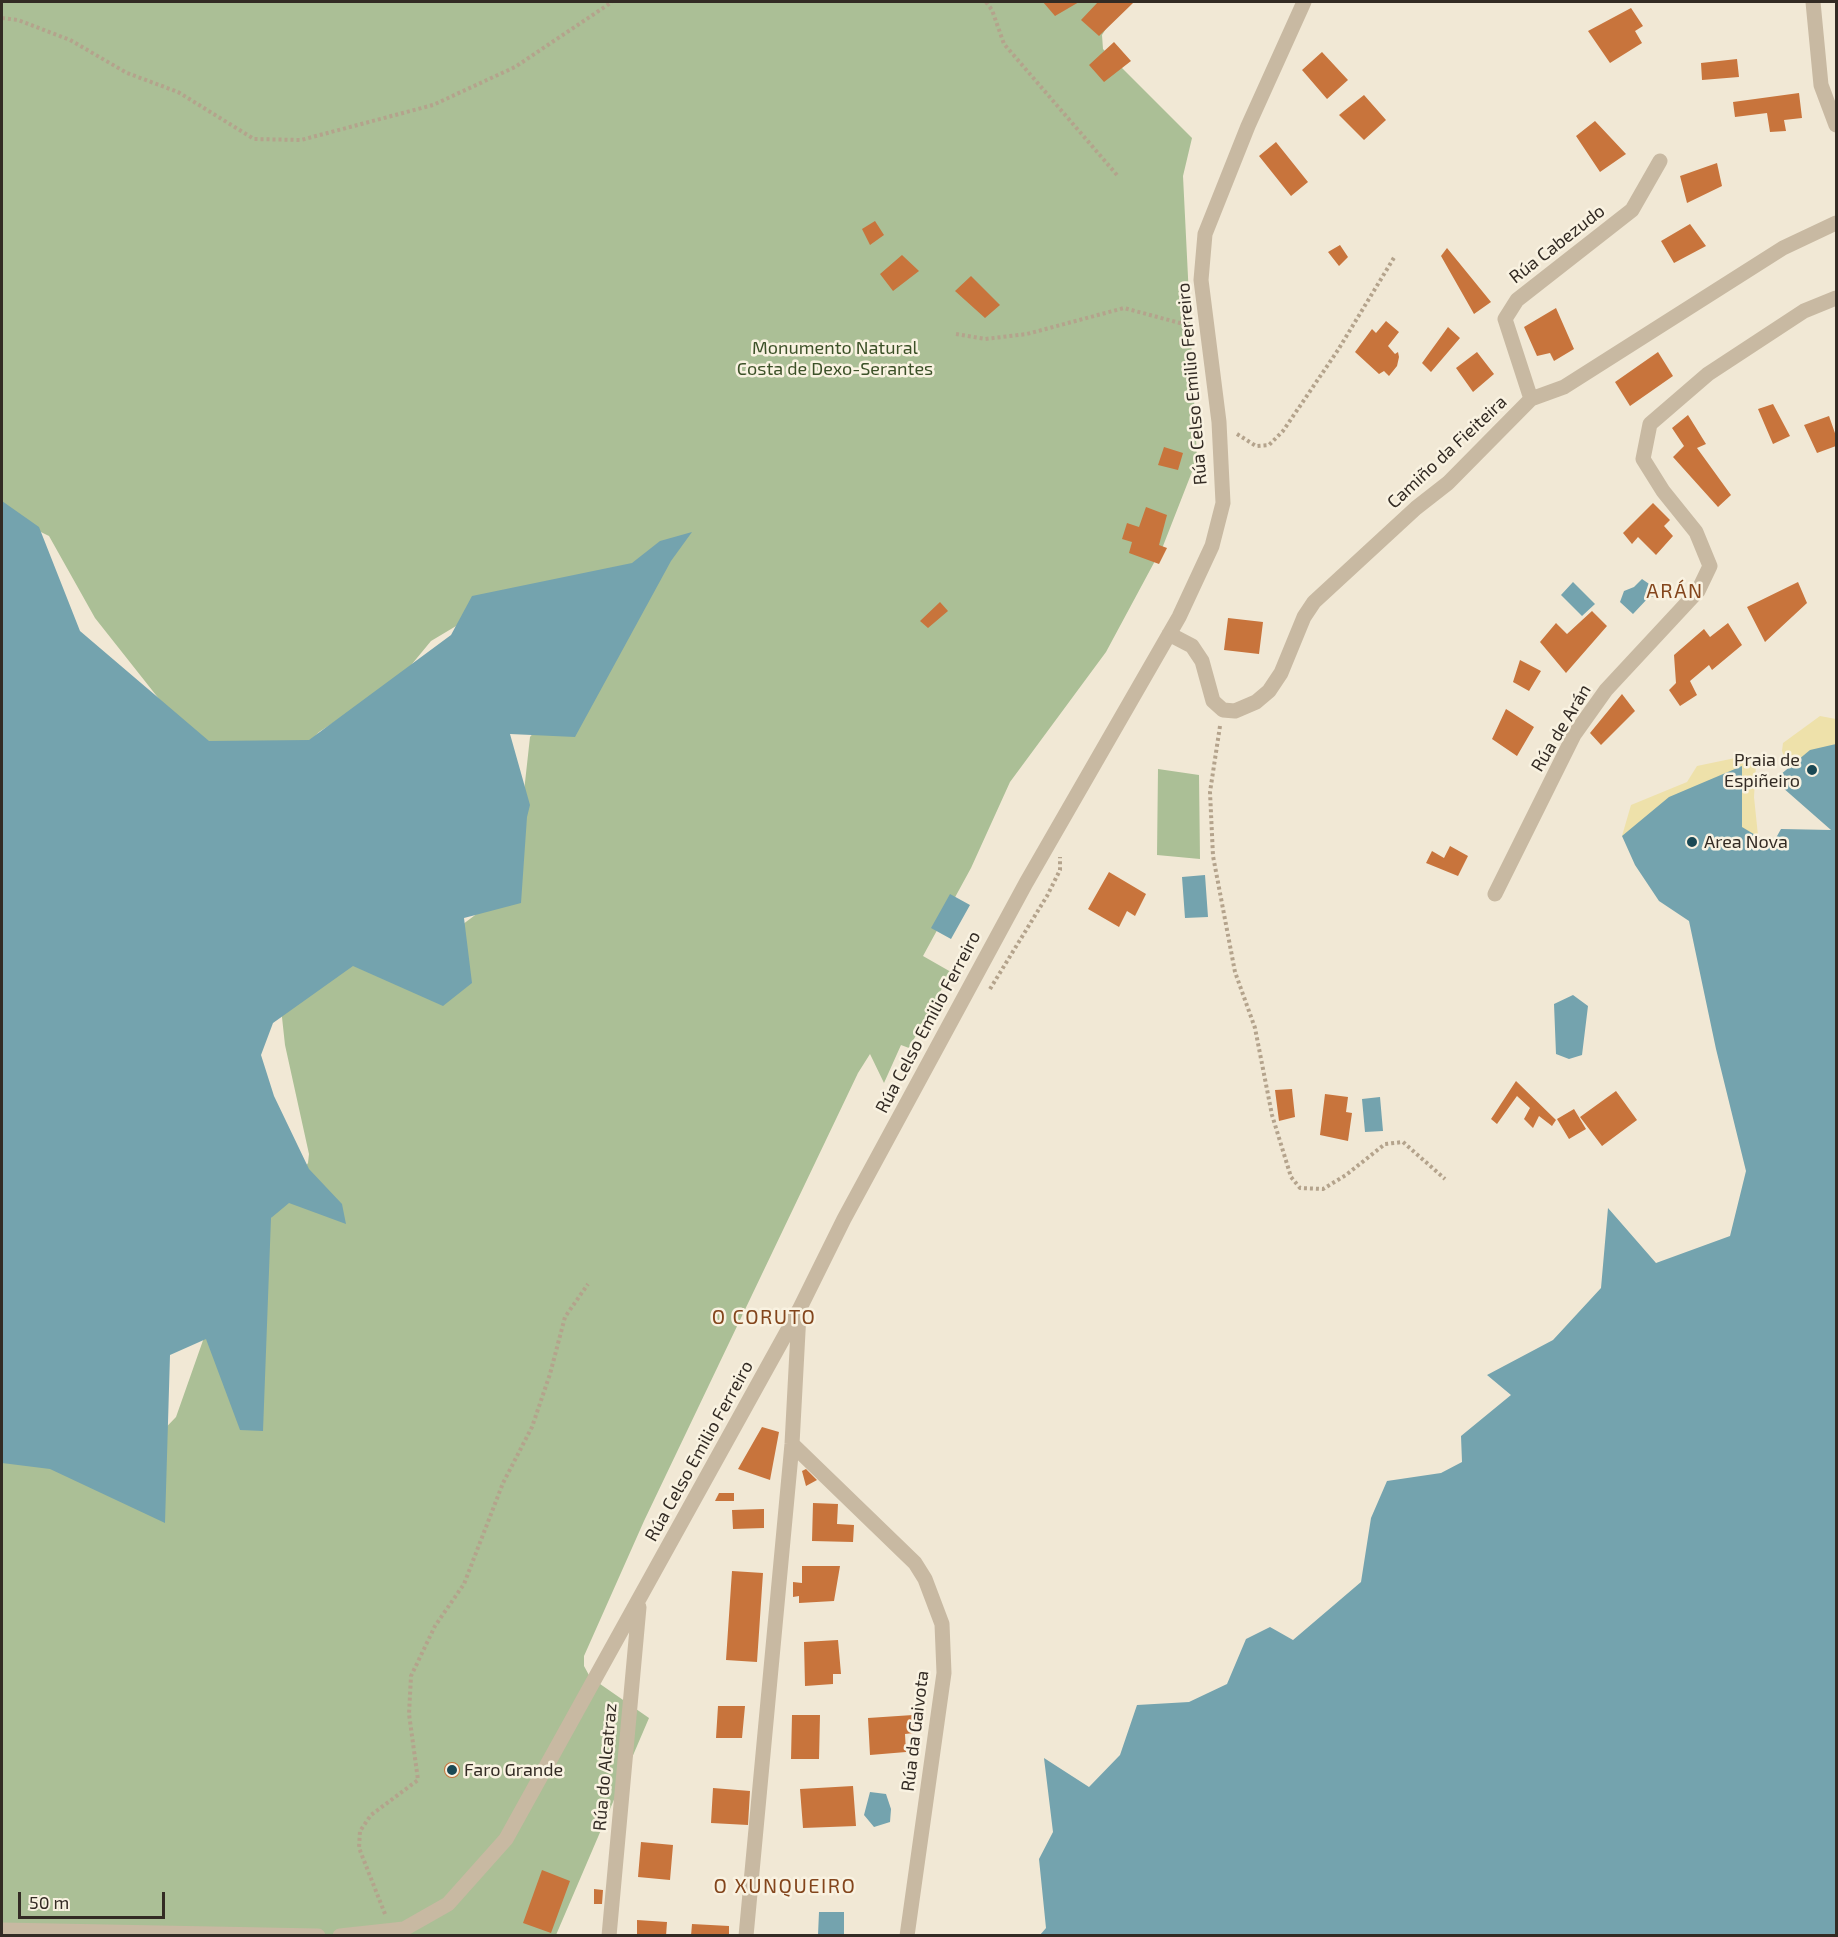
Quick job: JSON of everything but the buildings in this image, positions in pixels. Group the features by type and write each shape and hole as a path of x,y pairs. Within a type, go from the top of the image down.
{"street":[{"name":"Rúa Celso Emilio Ferreiro","path":"340,1935 404,1929 448,1904 506,1839 799,1310 844,1219 1026,883 1169,634 1212,546 1223,503 1219,422 1201,280 1205,234 1248,126 1304,2"},
{"path":"1813,2 1821,85 1836,125"},
{"name":"Rúa Cabezudo","path":"1531,399 1505,319 1517,300 1632,210 1660,161"},
{"name":"Camiño da Fieiteira","path":"1223,710 1235,711 1256,702 1269,691 1281,673 1304,617 1314,602 1416,508 1448,483 1531,399 1564,387 1783,248 1836,223"},
{"name":"Rúa de Arán","path":"1495,894 1574,735 1606,690 1698,591 1710,566 1696,532 1663,491 1643,459 1650,424 1708,374 1804,311 1836,298"},
{"path":"1169,634 1192,646 1202,661 1214,701 1223,710"},
{"path":"746,1935 792,1444 799,1310"},
{"name":"Rúa da Gaivota","path":"792,1444 915,1563 925,1579 942,1624 944,1673 907,1935"},
{"name":"Rúa do Alcatraz","path":"609,1935 639,1602"},
{"path":"2,1930 318,1935"}],"path":[{"path":"2,18 18,20 70,40 127,73 178,92 254,139 301,140 433,105 515,67 612,2"},
{"path":"986,2 992,10 1004,44 1117,175"},
{"path":"1219,422 1256,447 1269,445 1283,431 1332,359 1395,256"},
{"path":"956,334 985,339 1027,334 1124,308 1186,326 1207,325"},
{"path":"1223,710 1210,792 1213,856 1235,972 1255,1028 1272,1115 1291,1177 1300,1188 1323,1189 1346,1175 1385,1144 1403,1142 1445,1179"},
{"path":"392,1931 359,1848 360,1831 371,1815 418,1780 409,1714 411,1676 435,1626 464,1584 503,1483 532,1427 550,1374 565,1317 588,1284"}],"green space":[{"name":"Monumento Natural Costa de Dexo-Serantes","path":"2,2 1123,2 1102,35 1103,49 1192,138 1183,176 1197,459 1163,546 1106,652 1010,782 971,868 923,956 951,972 909,1048 901,1045 884,1083 870,1054 858,1073 644,1521 584,1656 584,1666 590,1677 649,1718 556,1935 2,1936 2,1434 151,1443 176,1417 219,1295 308,1163 309,1154 285,1045 281,1008 361,953 446,937 507,891 519,837 530,737 575,683 503,598 431,641 398,681 319,732 265,789 163,704 95,618 49,536 2,513"},
{"path":"1158,769 1199,775 1200,859 1157,855"}],"sand":[{"name":"Praia de Espiñeiro","path":"1820,716 1836,719 1836,835 1795,789 1782,751 1783,743"},
{"name":"Area Nova","path":"1740,757 1756,765 1754,797 1762,874 1622,836 1631,805 1687,782 1697,766"}],"water":[{"path":"2,501 39,527 80,631 209,741 309,740 451,635 472,596 632,563 660,541 692,532 671,561 575,737 510,734 530,805 527,817 521,903 464,918 472,983 443,1006 353,966 273,1023 261,1055 274,1096 309,1169 342,1204 346,1224 289,1203 271,1218 263,1431 240,1430 206,1339 170,1355 165,1523 50,1469 2,1463"},
{"path":"1642,579 1655,588 1655,596 1649,597 1633,614 1620,602 1624,591 1634,587"},
{"path":"1573,582 1595,604 1582,616 1561,595"},
{"path":"1836,744 1836,1935 1040,1935 1046,1928 1039,1859 1053,1832 1044,1758 1089,1787 1120,1755 1137,1705 1189,1702 1227,1684 1246,1639 1270,1627 1293,1640 1361,1582 1371,1518 1387,1481 1441,1473 1462,1462 1461,1436 1511,1395 1487,1375 1553,1340 1601,1288 1608,1208 1656,1263 1730,1236 1746,1171 1716,1049 1689,921 1659,901 1635,865 1622,836 1669,797 1742,766 1742,827 1772,845 1781,829 1831,830 1774,780 1810,750"},
{"path":"1205,875 1208,917 1185,918 1182,877"},
{"path":"950,894 970,905 951,939 931,928"},
{"path":"1573,995 1588,1006 1582,1055 1569,1059 1556,1054 1554,1004"},
{"path":"1380,1097 1383,1131 1365,1132 1362,1099"},
{"path":"870,1792 886,1794 891,1809 890,1822 874,1827 864,1815"},
{"path":"819,1912 844,1912 844,1935 818,1935"}],"place":[{"name":"Praia de Espiñeiro","path":"1812,770"},
{"name":"Area Nova","path":"1692,842"},
{"name":"Faro Grande","path":"452,1770"}],"district":[{"name":"ARÁN","path":"1675,591"},
{"name":"O CORUTO","path":"764,1317"},
{"name":"O XUNQUEIRO","path":"785,1886"}]}
